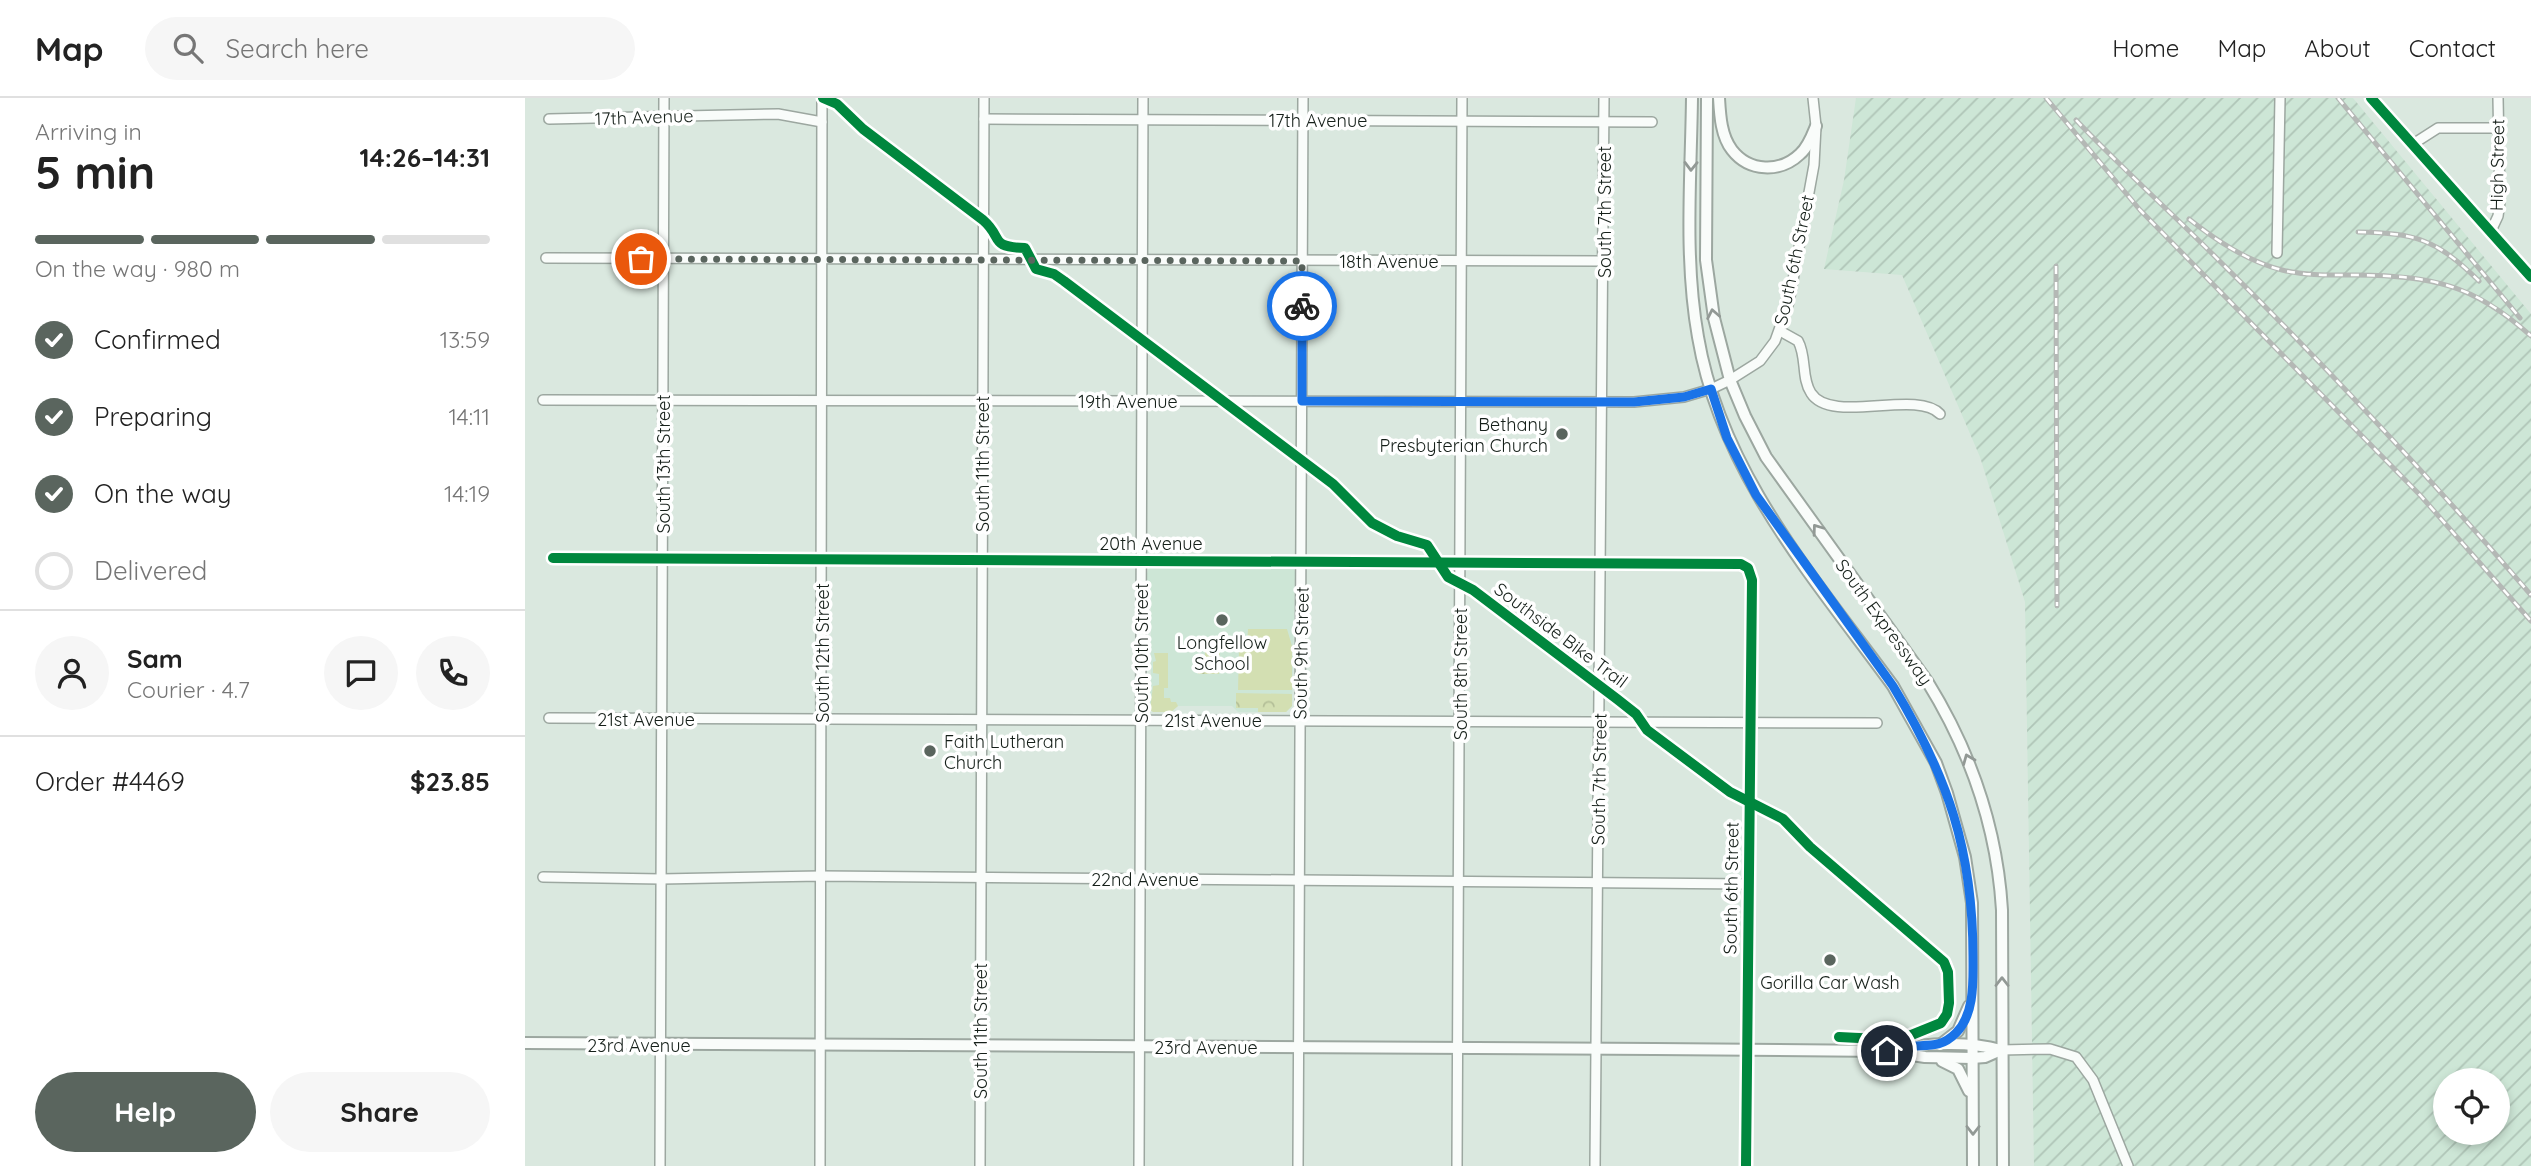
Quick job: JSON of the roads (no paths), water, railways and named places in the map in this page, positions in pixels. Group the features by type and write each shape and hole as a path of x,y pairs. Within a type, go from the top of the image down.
{"main road":[{"name":"South Expressway","path":"1692,98 1691,274 1698,337 1727,438 1756,495 1893,686 1936,763 1955,816 1972,903 1973,1166"},
{"name":"South Expressway","path":"1707,98 1706,260 1714,318 1730,380 1766,457 1945,709 1970,761 1991,826 2003,910 2003,1166"},
{"path":"1719,98 1722,127 1727,143 1740,158 1759,167 1775,167 1791,161 1809,143 1816,126"},
{"path":"2371,98 2529,272"},
{"path":"1938,1046 1963,1025 1973,986"},
{"name":"23rd Avenue","path":"525,1043 1887,1051 1926,1057 1972,1058 1986,1057 2001,1050"},
{"name":"23rd Avenue","path":"1887,1051 1912,1046 1972,1045 2001,1050"},
{"path":"1926,1057 1951,1064 1958,1069 1968,1086 1973,1105"}],"street":[{"name":"South 13th Street","path":"660,1166 664,98"},
{"name":"South 12th Street","path":"820,1166 822,98"},
{"name":"South 11th Street","path":"980,1166 984,98"},
{"name":"South 10th Street","path":"1139,1166 1143,98"},
{"name":"South 9th Street","path":"1298,1166 1303,98"},
{"name":"South 8th Street","path":"1457,1166 1462,98"},
{"name":"South 7th Street","path":"1595,1166 1604,98"},
{"name":"South 6th Street","path":"1711,389 1760,361 1780,331 1789,302 1812,178 1816,126 1813,98"},
{"path":"2277,253 2280,98"},
{"name":"High Street","path":"2491,231 2498,216 2500,202 2498,98"},
{"name":"17th Avenue","path":"548,119 778,114 822,122"},
{"name":"17th Avenue","path":"984,119 1652,122"},
{"path":"2413,144 2438,128 2499,128"},
{"name":"18th Avenue","path":"546,258 1603,261"},
{"path":"1780,331 1794,337 1801,346 1807,383 1811,393 1821,403 1852,407 1927,407 1940,414"},
{"name":"19th Avenue","path":"543,400 1602,402 1654,401 1684,397 1711,389"},
{"name":"20th Avenue","path":"553,558 1733,563 1748,568"},
{"name":"South 6th Street","path":"1746,1166 1752,580 1748,568"},
{"name":"21st Avenue","path":"549,718 1877,723"},
{"name":"22nd Avenue","path":"543,877 661,879 821,876 1748,884"},
{"name":"23rd Avenue","path":"2001,1050 2050,1049 2076,1057 2093,1080 2128,1166"}],"railway":[{"path":"2046,98 2140,210 2420,495 2531,621"},
{"path":"2338,98 2520,318"},
{"path":"2076,120 2319,362 2406,454 2531,595"},
{"path":"2189,219 2233,249 2282,270 2309,274 2408,278 2451,286 2490,305 2531,336"},
{"path":"2358,232 2396,234 2425,242 2451,256 2479,281"},
{"path":"2056,266 2057,606"}],"place":[{"name":"Bethany Presbyterian Church","path":"1562,434"},
{"name":"Longfellow School","path":"1222,620"},
{"name":"Faith Lutheran Church","path":"930,751"},
{"name":"Gorilla Car Wash","path":"1830,960"}]}
